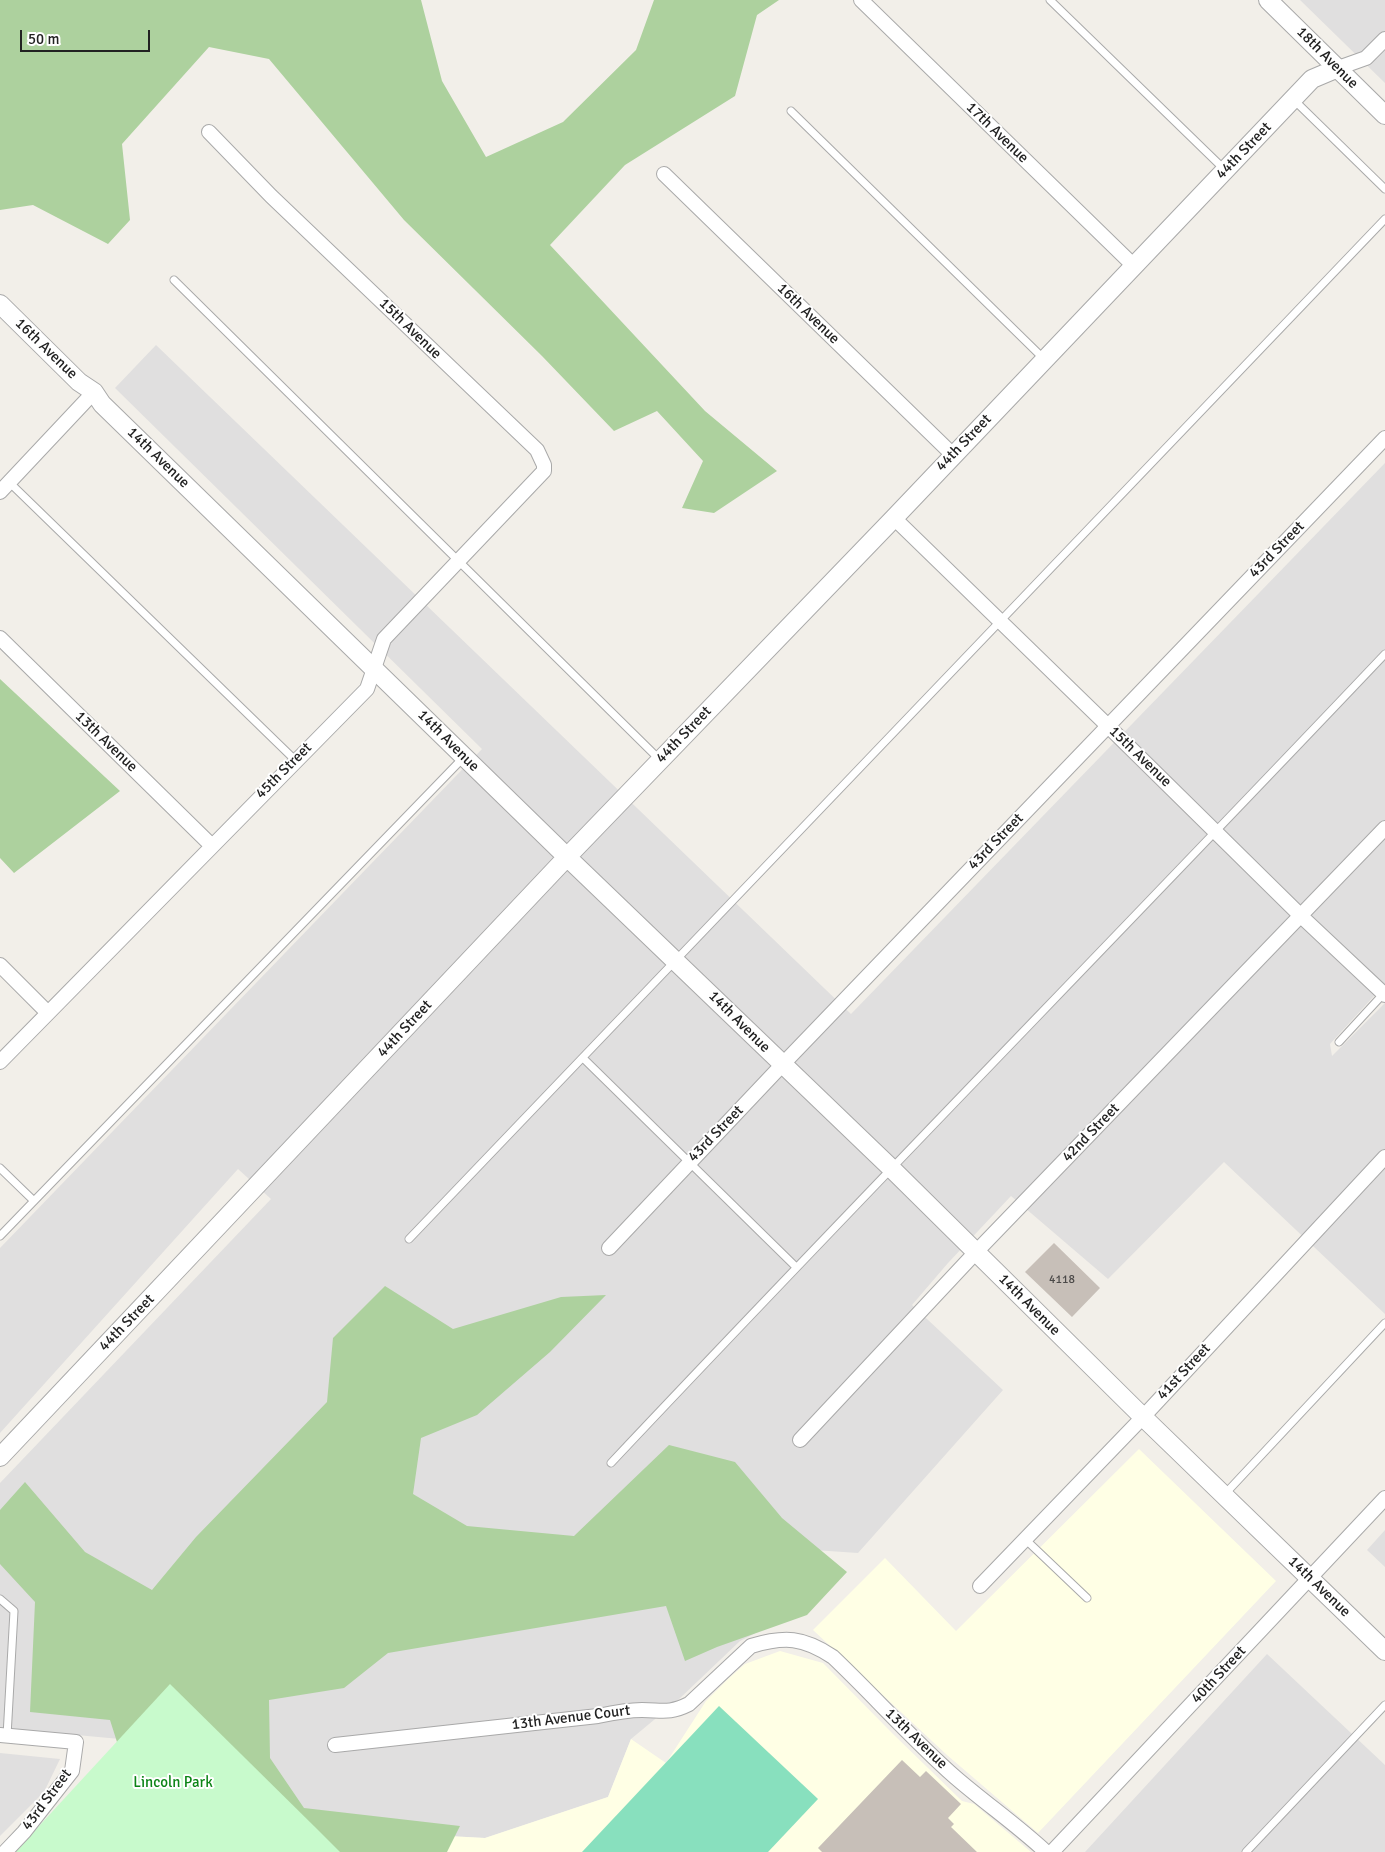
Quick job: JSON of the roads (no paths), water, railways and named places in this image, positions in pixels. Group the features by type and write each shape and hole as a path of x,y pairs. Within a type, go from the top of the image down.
{"street":[{"name":"17th Avenue","path":"861,0 1134,266"},
{"name":"18th Avenue","path":"1268,0 1385,115"},
{"name":"44th Street","path":"0,1457 567,857 894,518 1312,79 1366,58 1385,39"},
{"name":"15th Avenue","path":"209,132 271,196 537,450 544,465"},
{"name":"16th Avenue","path":"664,174 953,455"},
{"name":"16th Avenue","path":"0,304 79,382 94,392"},
{"path":"5,487 94,392"},
{"name":"14th Avenue","path":"94,392 102,404 567,857 891,1168 1142,1417 1385,1651"},
{"name":"43rd Street","path":"609,1248 689,1162 1385,438"},
{"name":"45th Street","path":"0,1062 367,688 384,639 540,477 544,471 544,465"},
{"name":"15th Avenue","path":"894,518 1301,916 1384,994"},
{"name":"13th Avenue","path":"0,638 211,845"},
{"name":"42nd Street","path":"800,1440 976,1252 1385,828"},
{"path":"0,965 48,1013"},
{"name":"41st Street","path":"980,1586 1142,1417 1385,1156"},
{"name":"40th Street","path":"1052,1852 1385,1498"},
{"name":"13th Avenue","path":"783,1640 802,1640 833,1656 955,1777 1026,1833 1046,1852"},
{"name":"13th Avenue Court","path":"335,1745 598,1716 625,1711 669,1712 689,1704 751,1646 783,1640"},
{"name":"43rd Street","path":"4,1735 76,1742 72,1771 24,1832 5,1852"}],"lane":[{"path":"1050,0 1225,170"},
{"path":"1293,100 1385,188"},
{"path":"791,111 1045,360"},
{"path":"409,1239 1385,219"},
{"path":"174,280 660,760"},
{"path":"5,487 295,760"},
{"path":"611,1463 796,1267 1385,654"},
{"path":"0,1236 464,757"},
{"path":"1340,1042 1384,994"},
{"path":"583,1058 796,1267"},
{"path":"0,1168 34,1200"},
{"path":"1224,1495 1385,1323"},
{"path":"1025,1539 1087,1598"},
{"path":"0,1599 14,1611 4,1735"},
{"path":"1246,1852 1385,1705"}],"park label":[{"name":"Lincoln Park","path":"173,1783"}]}
